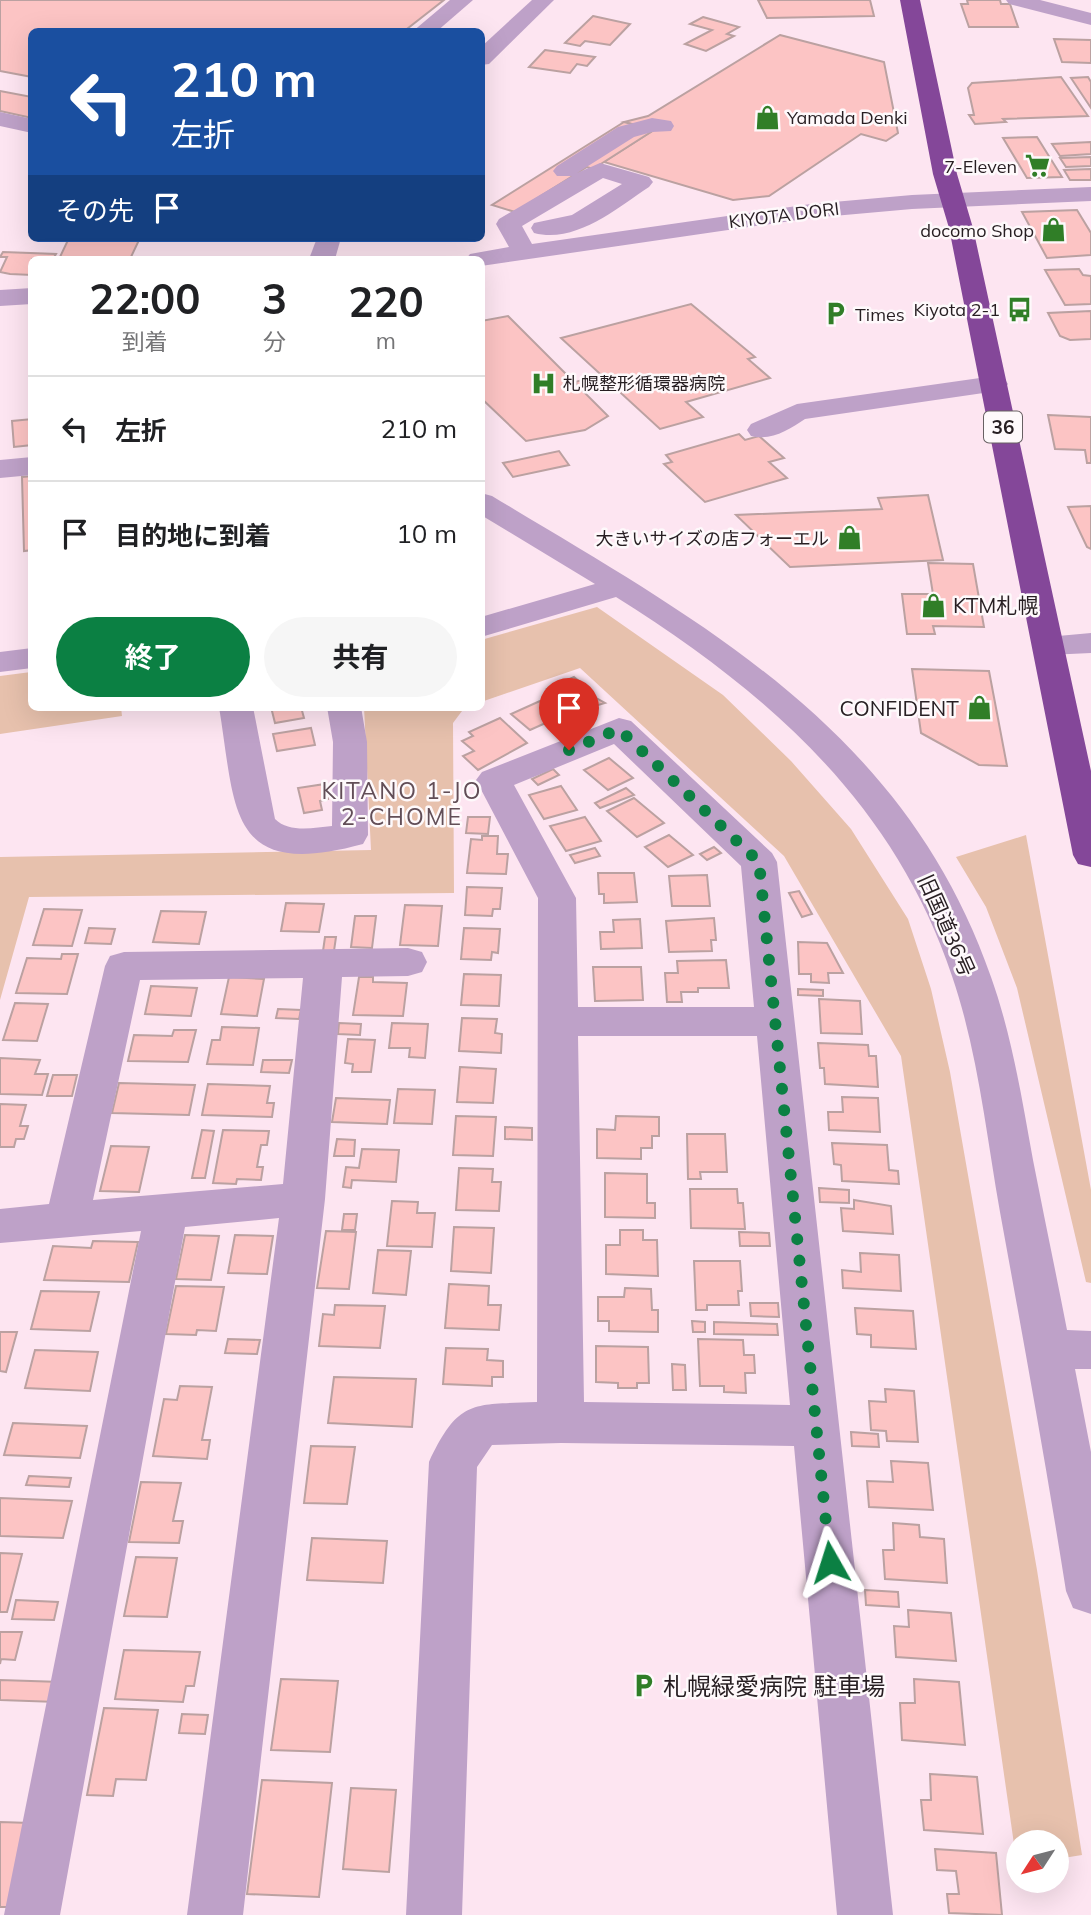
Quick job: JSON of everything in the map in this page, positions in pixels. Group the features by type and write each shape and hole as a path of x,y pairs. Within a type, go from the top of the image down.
{"highway":[{"name":"36","path":"910,0 945,174 954,200 1048,645 1082,777 1091,855"}],"street":[{"path":"427,28 463,0"},
{"path":"485,55 544,0"},
{"path":"1016,0 1091,19"},
{"path":"1059,10 1091,5"},
{"path":"0,119 28,125"},
{"path":"513,230 638,126 653,123 663,125"},
{"name":"KIYOTA DORI","path":"483,256 513,230 954,200 1091,194"},
{"path":"0,298 28,296"},
{"path":"761,430 777,425 797,412 994,384"},
{"path":"0,469 28,466"},
{"name":"旧国道36号","path":"485,504 726,656 793,710 873,795 916,857 957,937 976,991 1070,1349 1091,1591"},
{"path":"485,626 618,587"},
{"path":"1048,645 1091,643"},
{"path":"0,662 28,658"},
{"path":"237,711 254,809 262,827 276,838 328,840 350,835 350,742 345,711"},
{"path":"561,1422 557,898 494,780 619,729 759,862 865,1915"},
{"path":"66,1220 124,966 408,962"},
{"path":"215,1915 303,1199 324,964"},
{"path":"558,1021 774,1022"},
{"path":"0,1226 303,1199"},
{"path":"32,1915 166,1212"},
{"path":"434,1915 453,1462 479,1425 561,1422 816,1426"}],"shaded area":[{"path":"597,607 723,695 791,761 851,829 908,919 931,989 950,1072 1037,1570 1082,1855 1069,1857 1069,1830 1012,1830 901,1056 784,856 580,668 485,701 485,639"},
{"path":"28,672 28,711 121,711 122,716 0,734 0,676"},
{"path":"364,711 462,711 453,723 454,893 29,897 0,1000 0,857 371,850"},
{"path":"1026,835 1091,1190 1091,1283 1086,1282 1017,988 986,907 956,857"}],"building":[{"path":"0,0 444,0 408,28 28,28 28,76 0,71"},
{"path":"758,0 870,0 874,16 767,18"},
{"path":"967,0 1000,0 1001,4 1010,4 1018,27 969,27 961,4 968,4"},
{"path":"593,16 630,24 610,45 585,41 580,46 565,43"},
{"path":"703,17 739,27 727,34 734,36 706,51 685,44 712,30 690,24"},
{"name":"Yamada Denki","path":"780,35 884,62 898,133 886,141 861,134 769,196 733,200 604,162 654,130 624,122 648,116"},
{"path":"1054,39 1091,40 1091,63 1062,62"},
{"path":"545,50 595,57 587,66 577,64 570,73 529,67"},
{"path":"1061,77 1088,116 1003,119 1006,122 975,124 969,115 974,115 968,88 972,83"},
{"path":"1088,77 1091,82 1091,108 1071,78"},
{"path":"0,91 28,96 28,117 0,111"},
{"path":"624,122 654,130 593,169 587,167 515,212 492,205"},
{"path":"1037,137 1062,177 1027,178 1003,138"},
{"path":"1091,142 1091,154 1060,156 1052,144"},
{"path":"1091,157 1091,166 1066,167 1060,158"},
{"path":"1091,169 1091,180 1070,180 1064,170"},
{"path":"1077,210 1091,233 1091,255 1047,258 1022,212"},
{"path":"67,242 138,242 131,256 60,256"},
{"path":"3,252 56,254 28,256 28,275 0,272 7,257 0,257"},
{"path":"1079,269 1083,275 1091,276 1091,304 1065,305 1045,270"},
{"path":"691,304 755,357 748,359 770,378 686,402 703,417 660,429 561,338"},
{"path":"1091,311 1091,339 1070,340 1060,336 1048,313"},
{"path":"508,316 608,416 585,430 526,441 485,402 485,320"},
{"path":"601,375 607,380 579,387 575,382"},
{"path":"1048,415 1091,417 1091,463 1087,463 1085,450 1055,449"},
{"path":"28,419 28,445 14,447 12,421"},
{"path":"739,434 745,440 759,436 784,458 769,462 787,478 705,502 664,464 672,462 666,455"},
{"path":"559,451 569,465 513,477 503,463"},
{"path":"28,476 28,550 24,551 22,477"},
{"name":"大きいサイズの店フォーエル","path":"928,495 943,560 790,567 736,515 882,509 878,498"},
{"path":"1091,506 1091,549 1087,547 1068,507"},
{"path":"928,563 973,564 984,627 933,626 935,634 907,634 902,594 933,594"},
{"path":"912,669 989,671 1007,766 979,765 921,733"},
{"path":"574,677 585,686 580,689 605,703 578,711 569,703 564,705 547,689"},
{"path":"540,701 559,717 530,730 511,714"},
{"path":"272,711 302,711 304,718 275,723"},
{"path":"500,718 527,743 478,770 463,756 474,751 462,741 473,736 469,732"},
{"path":"311,728 315,745 277,751 273,734"},
{"path":"609,758 633,778 608,790 584,770"},
{"path":"553,769 559,775 538,785 532,779"},
{"path":"325,784 328,799 320,801 322,810 304,813 298,788"},
{"path":"561,786 577,810 544,819 529,795"},
{"path":"626,788 634,795 600,808 595,803"},
{"path":"634,798 664,823 637,837 607,811"},
{"path":"468,817 490,817 488,834 466,833"},
{"path":"585,817 601,841 566,851 550,826"},
{"path":"669,835 693,855 668,867 645,847"},
{"path":"482,836 498,836 497,854 508,854 506,874 467,873 471,839 482,840"},
{"path":"714,847 721,853 707,860 700,854"},
{"path":"595,848 600,856 575,863 570,855"},
{"path":"598,873 634,873 637,902 604,903 604,894 599,894"},
{"path":"707,875 710,906 672,906 669,876"},
{"path":"467,887 502,888 500,909 493,909 492,916 465,915"},
{"path":"799,891 812,914 802,917 789,893"},
{"path":"286,903 324,904 319,932 281,931"},
{"path":"405,905 442,906 438,946 400,945"},
{"path":"44,909 82,910 72,946 33,945"},
{"path":"161,911 206,912 199,944 153,942"},
{"path":"355,916 376,916 372,948 351,947"},
{"path":"714,918 716,940 711,940 712,951 669,952 666,921"},
{"path":"640,919 642,948 601,949 600,932 614,932 613,920"},
{"path":"89,928 115,929 111,944 85,943"},
{"path":"464,928 500,929 498,953 492,952 491,960 461,959"},
{"path":"325,937 336,937 334,951 323,951"},
{"path":"798,942 827,943 843,973 828,973 829,983 811,982 811,974 799,974"},
{"path":"62,954 78,954 67,994 16,993 27,958 61,959"},
{"path":"726,960 729,988 698,988 698,992 681,992 682,1002 667,1002 665,973 678,973 677,961"},
{"path":"593,967 641,967 643,1000 595,1001"},
{"path":"464,974 501,975 499,1006 461,1005"},
{"path":"229,977 264,979 257,1016 221,1014"},
{"path":"359,977 373,977 373,982 407,983 403,1016 353,1015"},
{"path":"151,986 197,988 191,1016 145,1014"},
{"path":"798,989 823,990 823,996 798,995"},
{"path":"819,999 860,1001 862,1034 821,1033"},
{"path":"15,1003 48,1004 37,1041 3,1040"},
{"path":"278,1009 301,1010 299,1019 276,1018"},
{"path":"462,1018 497,1019 495,1033 502,1034 501,1053 459,1051"},
{"path":"339,1023 361,1024 360,1035 338,1034"},
{"path":"392,1023 428,1024 425,1058 409,1057 410,1048 389,1048"},
{"path":"222,1027 259,1028 253,1065 207,1064 212,1040 220,1040"},
{"path":"174,1030 196,1030 188,1062 128,1061 134,1035 172,1036"},
{"path":"348,1039 375,1040 371,1072 352,1072 353,1064 345,1063"},
{"path":"818,1043 868,1045 869,1056 876,1056 878,1087 825,1084 824,1068 820,1068"},
{"path":"0,1058 40,1060 35,1074 48,1074 42,1095 0,1094"},
{"path":"263,1060 292,1060 289,1073 261,1072"},
{"path":"460,1067 496,1069 493,1103 457,1102"},
{"path":"53,1075 77,1075 72,1096 47,1096"},
{"path":"119,1083 195,1085 189,1115 112,1113"},
{"path":"208,1084 270,1086 267,1103 274,1103 272,1117 202,1115"},
{"path":"398,1089 435,1090 432,1124 394,1123"},
{"path":"842,1097 878,1098 880,1132 829,1130 828,1112 843,1112"},
{"path":"336,1098 390,1100 387,1124 332,1122"},
{"path":"0,1104 26,1105 20,1126 28,1126 24,1139 16,1139 14,1147 0,1147"},
{"path":"456,1116 496,1117 493,1156 453,1155"},
{"path":"616,1116 659,1117 659,1136 652,1136 652,1148 641,1148 641,1159 597,1158 597,1129 615,1130"},
{"path":"505,1127 532,1128 532,1140 505,1139"},
{"path":"202,1130 214,1131 205,1178 192,1178"},
{"path":"223,1130 269,1131 267,1145 261,1145 257,1167 263,1167 261,1180 237,1179 236,1184 213,1183"},
{"path":"687,1134 725,1134 727,1172 700,1172 701,1179 688,1179"},
{"path":"337,1139 355,1140 354,1156 334,1156"},
{"path":"832,1143 887,1145 889,1170 898,1171 899,1184 842,1181 841,1165 834,1164"},
{"path":"111,1146 149,1147 139,1192 100,1191"},
{"path":"362,1149 399,1150 396,1182 352,1180 351,1188 343,1187 346,1167 359,1168"},
{"path":"459,1168 493,1169 492,1182 501,1182 499,1211 456,1210"},
{"path":"605,1173 647,1174 647,1203 655,1203 655,1218 605,1217"},
{"path":"819,1188 849,1190 849,1203 820,1202"},
{"path":"690,1189 737,1189 738,1203 743,1203 745,1229 691,1228"},
{"path":"854,1200 891,1206 893,1234 843,1231 841,1208 854,1209"},
{"path":"392,1201 418,1202 417,1213 435,1213 432,1247 387,1246"},
{"path":"344,1214 357,1214 355,1230 342,1230"},
{"path":"454,1227 494,1228 491,1273 451,1271"},
{"path":"620,1230 643,1230 643,1240 657,1240 658,1276 606,1274 606,1245 620,1245"},
{"path":"326,1231 356,1232 349,1289 317,1288"},
{"path":"739,1232 769,1233 770,1246 740,1246"},
{"path":"185,1235 219,1236 211,1280 176,1279"},
{"path":"235,1235 273,1236 267,1274 228,1273"},
{"path":"93,1241 138,1242 129,1282 44,1280 53,1246 91,1248"},
{"path":"378,1250 411,1251 406,1295 373,1293"},
{"path":"860,1253 899,1255 901,1291 843,1288 842,1270 861,1272"},
{"path":"694,1261 740,1261 742,1291 738,1291 739,1305 707,1305 707,1310 696,1310"},
{"path":"449,1284 489,1286 488,1305 501,1305 499,1330 445,1328"},
{"path":"176,1286 224,1287 216,1331 197,1330 196,1335 166,1334"},
{"path":"625,1288 651,1289 652,1310 658,1310 658,1332 609,1331 609,1321 598,1321 598,1297 624,1297"},
{"path":"41,1291 99,1292 90,1331 31,1329"},
{"path":"750,1303 778,1303 779,1317 751,1316"},
{"path":"335,1305 385,1306 380,1348 319,1346 323,1314 334,1315"},
{"path":"855,1308 913,1311 916,1349 871,1347 871,1335 857,1334"},
{"path":"692,1321 705,1322 705,1332 693,1332"},
{"path":"714,1322 777,1324 778,1335 714,1334"},
{"path":"0,1332 17,1332 6,1372 0,1371"},
{"path":"228,1339 260,1340 257,1354 225,1353"},
{"path":"698,1339 743,1340 744,1355 754,1355 755,1373 745,1373 746,1393 724,1392 724,1386 700,1386"},
{"path":"596,1346 648,1347 649,1383 637,1383 637,1388 618,1388 618,1383 596,1382"},
{"path":"446,1348 488,1349 487,1360 503,1361 503,1377 492,1377 492,1386 443,1384"},
{"path":"35,1350 98,1352 90,1391 25,1388"},
{"path":"672,1364 685,1365 686,1390 673,1390"},
{"path":"334,1377 416,1379 412,1427 328,1423"},
{"path":"180,1386 212,1387 202,1440 210,1440 207,1459 153,1456 164,1399 177,1400"},
{"path":"885,1389 914,1391 918,1442 887,1441 886,1431 871,1430 869,1401 886,1402"},
{"path":"13,1423 87,1426 80,1458 4,1455"},
{"path":"851,1432 878,1434 879,1447 852,1446"},
{"path":"311,1446 355,1447 347,1504 304,1503"},
{"path":"891,1461 928,1463 933,1510 869,1507 867,1481 893,1482"},
{"path":"29,1476 71,1478 69,1487 26,1485"},
{"path":"141,1482 181,1483 173,1521 183,1521 179,1543 129,1542"},
{"path":"0,1498 72,1501 63,1538 0,1536"},
{"path":"893,1523 919,1525 920,1537 944,1539 947,1583 885,1579 883,1550 894,1550"},
{"path":"312,1538 387,1541 383,1583 307,1580"},
{"path":"0,1553 22,1554 7,1612 0,1612"},
{"path":"136,1557 177,1558 167,1617 124,1616"},
{"path":"865,1590 898,1592 899,1607 866,1605"},
{"path":"16,1600 58,1602 54,1620 12,1619"},
{"path":"908,1610 951,1613 956,1661 896,1657 894,1626 909,1627"},
{"path":"0,1632 22,1632 15,1660 1,1659 0,1664"},
{"path":"124,1650 200,1652 194,1686 186,1686 183,1702 115,1699"},
{"path":"281,1679 338,1681 330,1752 271,1750"},
{"path":"914,1679 959,1682 965,1745 902,1740 900,1703 915,1703"},
{"path":"0,1680 61,1682 57,1702 0,1700"},
{"path":"104,1708 158,1710 146,1780 116,1779 113,1796 87,1795"},
{"path":"182,1714 208,1715 205,1734 179,1733"},
{"path":"930,1774 977,1777 983,1834 924,1830 921,1800 931,1800"},
{"path":"262,1780 332,1783 319,1897 247,1894"},
{"path":"351,1788 396,1790 389,1872 343,1869"},
{"path":"0,1822 30,1823 12,1907 0,1907"},
{"path":"935,1849 996,1853 1002,1915 949,1913 947,1894 959,1894 956,1871 937,1870"}],"place":[{"name":"Yamada Denki","path":"767,117"},
{"name":"7-Eleven","path":"1037,166"},
{"name":"docomo Shop","path":"1054,230"},
{"name":"Kiyota 2-1","path":"1020,309"},
{"name":"Times","path":"835,314"},
{"name":"札幌整形循環器病院","path":"543,383"},
{"name":"大きいサイズの店フォーエル","path":"849,538"},
{"name":"KTM札幌","path":"933,605"},
{"name":"CONFIDENT","path":"979,708"},
{"name":"札幌緑愛病院 駐車場","path":"643,1686"}],"district":[{"name":"KITANO 1-JO 2-CHOME","path":"402,803"}],"route":[{"path":"569,750 619,729 759,862 830,1562"}]}
